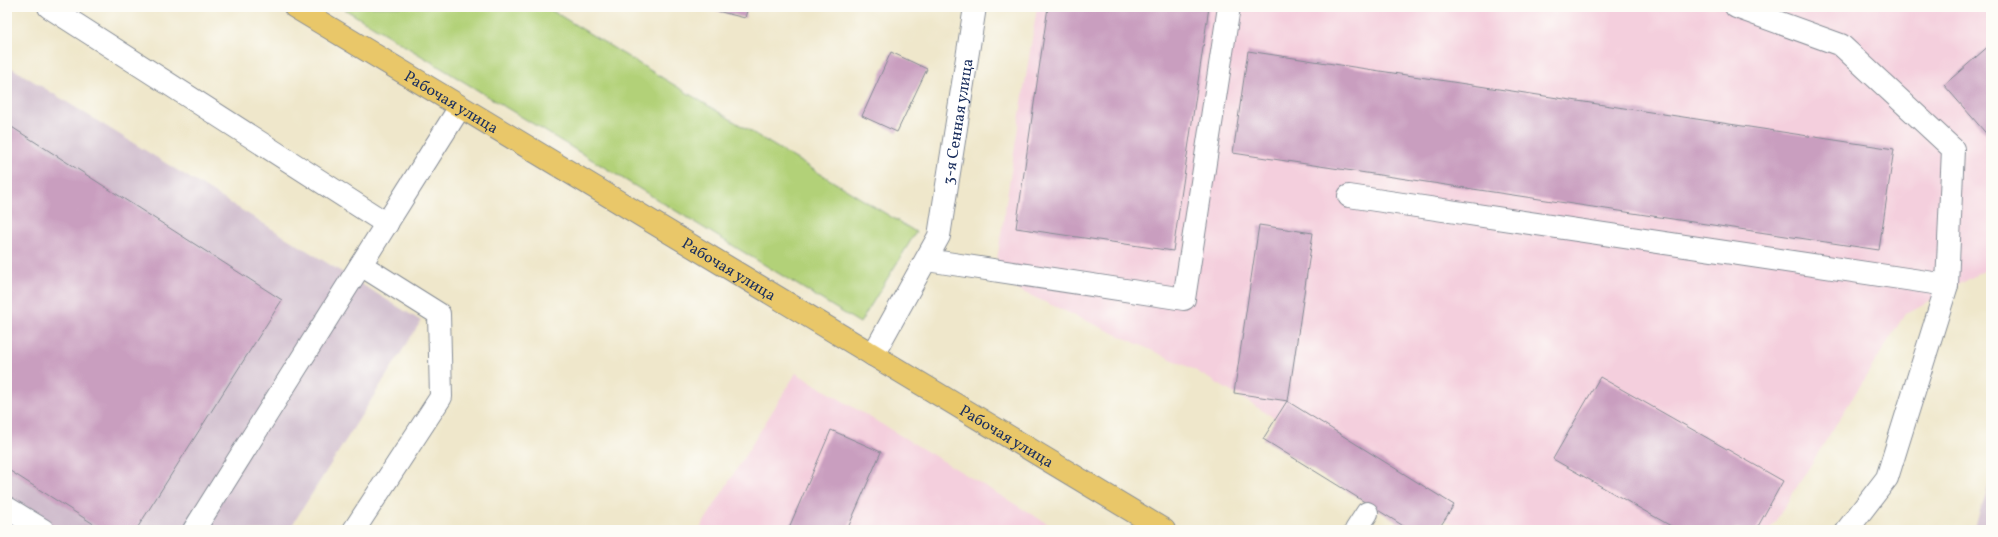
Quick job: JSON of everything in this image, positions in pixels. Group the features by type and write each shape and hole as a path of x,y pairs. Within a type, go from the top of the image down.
{"main road":[{"name":"Рабочая улица","path":"295,7 460,108 1164,530"}],"street":[{"path":"49,7 387,224"},
{"name":"3-я Сенная улица","path":"873,355 939,236 975,7"},
{"path":"927,260 1184,299 1229,7"},
{"path":"1736,7 1841,45 1953,149 1947,285 1886,478 1847,530"},
{"path":"194,530 460,108"},
{"path":"1349,196 1947,285"},
{"path":"354,530 441,397 439,314 361,265"},
{"path":"7,508 43,530"}],"shaded area":[{"path":"1037,7 1991,7 1991,267 1905,314 1770,530 1461,530 1193,369 994,279"},
{"path":"7,65 421,321 289,530 7,530"},
{"path":"796,373 1058,530 699,530"},
{"path":"1991,478 1991,530 1974,530"}],"green space":[{"path":"341,7 546,7 916,232 860,323"}],"building":[{"path":"701,7 748,7 745,18"},
{"path":"1048,7 1209,7 1173,251 1016,228"},
{"path":"1991,44 1991,139 1944,85"},
{"path":"1248,51 1894,149 1879,250 1233,153"},
{"path":"891,52 927,69 897,132 862,116"},
{"path":"7,124 282,300 136,530 103,530 7,469"},
{"path":"1259,225 1313,233 1288,401 1234,393"},
{"path":"1600,377 1783,481 1756,530 1678,530 1553,459"},
{"path":"1287,401 1454,505 1438,530 1410,530 1263,439"},
{"path":"831,430 881,452 847,530 788,530"}]}
